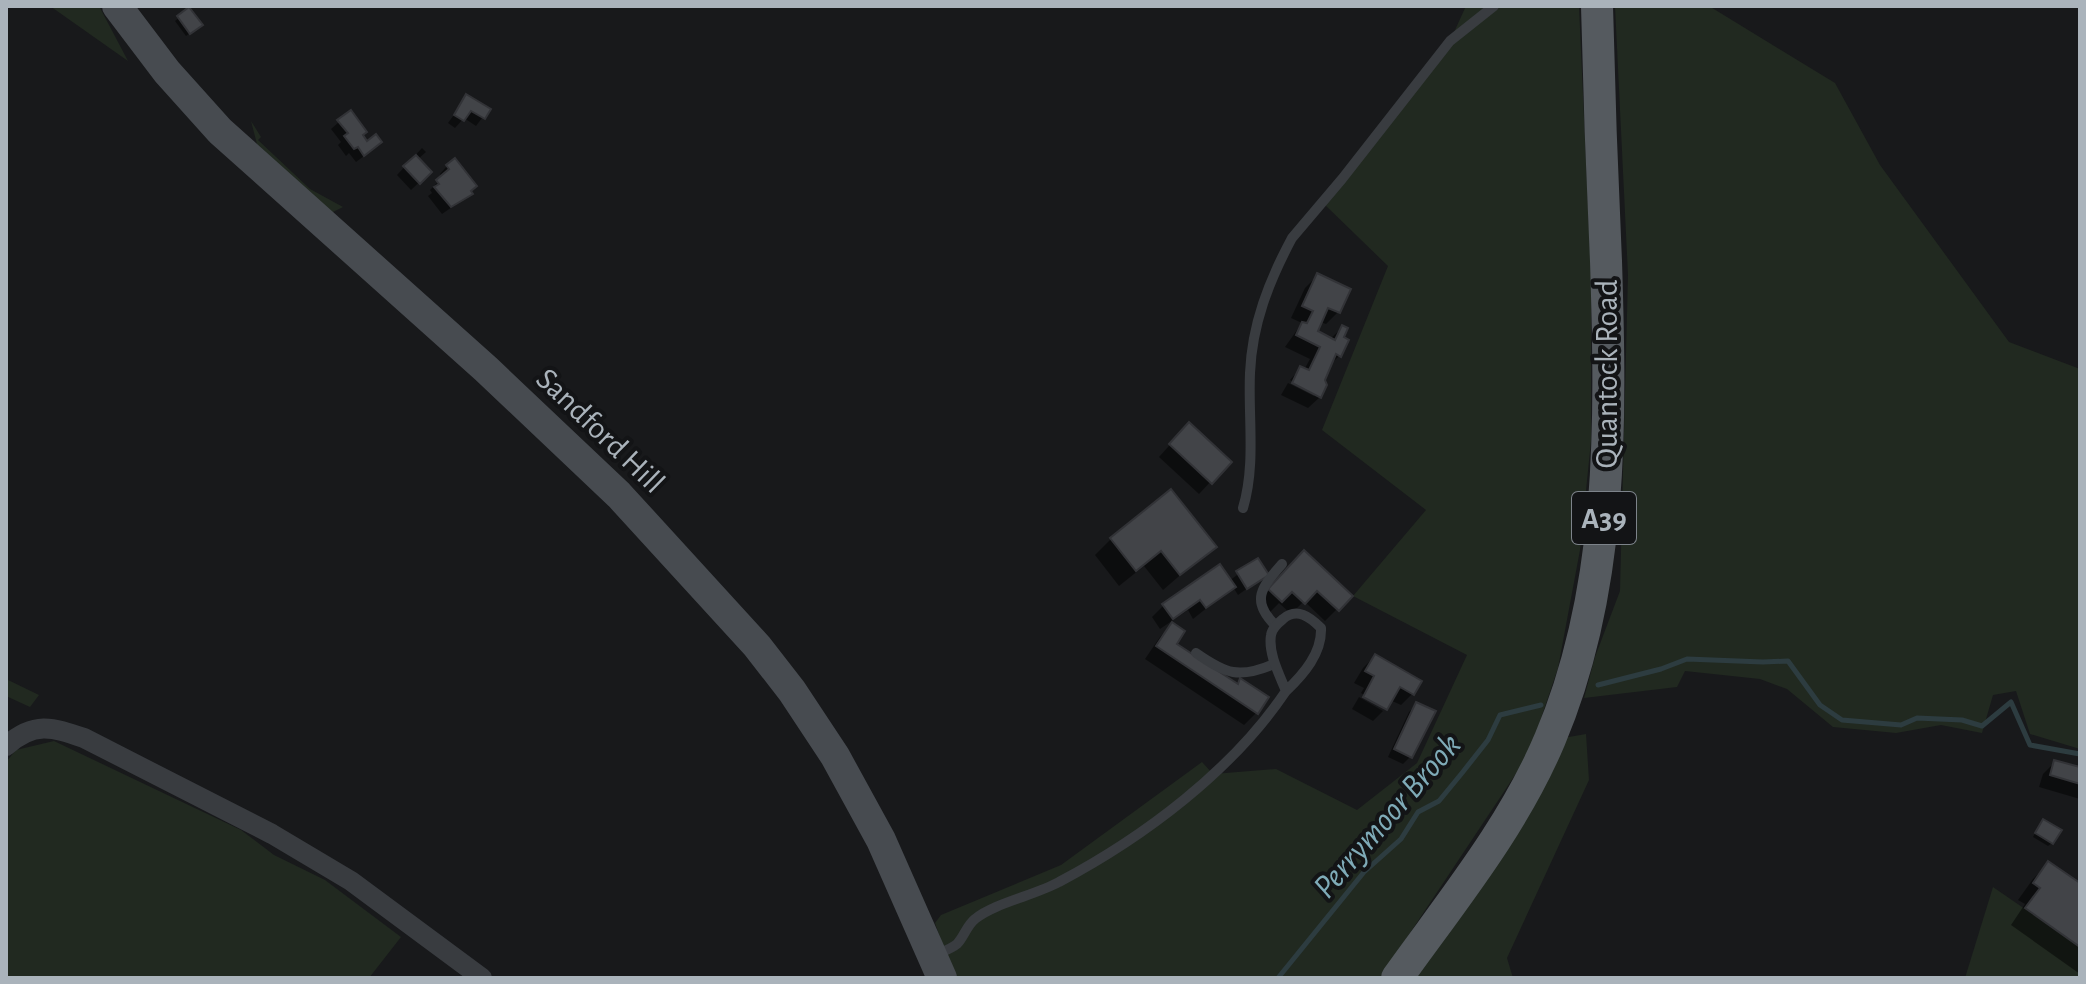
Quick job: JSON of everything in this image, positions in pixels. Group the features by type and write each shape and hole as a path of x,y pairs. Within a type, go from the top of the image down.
{"main road":[{"name":"Sandford Hill","path":"117,6 167,72 220,131 486,369 608,485 757,646 792,691 835,756 881,840 938,967"},
{"name":"Quantock Road","path":"1397,978 1479,864 1529,782 1561,712 1588,615 1603,520 1608,423 1609,354 1597,6"}],"street":[{"path":"6,746 21,733 36,728 53,727 84,738 272,834 351,881 482,978"}],"lane":[{"path":"1243,508 1251,481 1250,372 1254,329 1263,298 1282,256 1292,238 1450,41 1494,6"},
{"path":"1275,625 1265,615 1260,596 1265,583 1282,564"},
{"path":"938,967 975,919 1056,884 1120,846 1193,791 1242,748 1286,691 1301,677 1321,640 1321,628 1312,618 1301,613 1288,615 1275,625 1271,635 1274,664 1286,691"},
{"path":"1196,653 1235,674 1255,672 1274,664"}],"shaded area":[{"path":"50,6 99,6 128,61"},
{"path":"1466,6 1579,6 1591,274 1591,441 1580,550 1558,668 1529,754 1380,978 954,978 935,923 941,915 1061,865 1202,762 1213,774 1276,769 1357,810 1417,763 1467,655 1353,596 1426,510 1322,430 1388,266 1322,202 1450,41"},
{"path":"1615,6 1709,6 1835,83 1880,165 2009,342 2080,369 2080,749 2030,734 2016,691 1993,695 1982,733 1941,725 1896,733 1833,727 1787,689 1760,679 1685,671 1677,687 1584,698 1595,657 1620,591 1628,275"},
{"path":"251,121 261,137 258,140 310,189 343,207 331,213 257,144"},
{"path":"6,679 39,695 30,707 6,696"},
{"path":"1586,734 1589,780 1507,958 1513,978 1414,978 1563,738"},
{"path":"54,741 241,830 274,855 325,880 401,937 369,978 6,978 6,762 16,750"},
{"path":"1993,887 2080,947 2080,978 1965,978"}],"building":[{"path":"189,7 203,25 190,34 177,16"},
{"path":"466,94 491,109 485,119 471,111 464,121 454,115"},
{"path":"351,110 367,132 363,135 367,141 376,134 382,142 364,156 344,136 348,133 337,120"},
{"path":"416,155 432,172 420,184 403,166"},
{"path":"455,158 477,186 471,191 473,194 451,207 434,187 439,184 436,180 449,169 446,165"},
{"path":"1317,273 1351,289 1340,313 1328,308 1318,331 1335,340 1342,325 1348,328 1344,337 1349,340 1341,357 1336,354 1321,398 1292,383 1300,366 1309,370 1320,347 1296,335 1302,322 1307,323 1313,311 1302,306"},
{"path":"1189,422 1232,462 1212,484 1169,444"},
{"path":"1171,489 1217,547 1180,575 1161,551 1136,571 1110,538"},
{"path":"1304,550 1353,596 1339,611 1317,591 1305,604 1292,592 1282,602 1268,589"},
{"path":"1258,558 1269,575 1247,589 1236,571"},
{"path":"1220,564 1236,587 1206,608 1200,600 1173,619 1162,604"},
{"path":"1172,622 1185,631 1177,644 1238,684 1240,678 1269,697 1258,714 1156,646"},
{"path":"1375,654 1422,681 1414,695 1400,687 1387,710 1363,697 1374,676 1365,671"},
{"path":"1416,702 1436,711 1412,758 1394,749"},
{"path":"2054,760 2080,767 2080,784 2050,775"},
{"path":"2043,819 2062,830 2053,844 2035,833"},
{"path":"2048,861 2080,883 2080,947 2025,908 2040,888 2033,883"}],"waterway":[{"name":"Perrymoor Brook","path":"1598,685 1687,659 1788,661 1820,705 1842,720 1901,725 1917,718 1962,720 1982,726 2011,702 2030,745 2080,754"},
{"name":"Perrymoor Brook","path":"1278,978 1364,872 1401,839 1418,812 1439,801 1488,740 1500,715 1541,705"}]}
